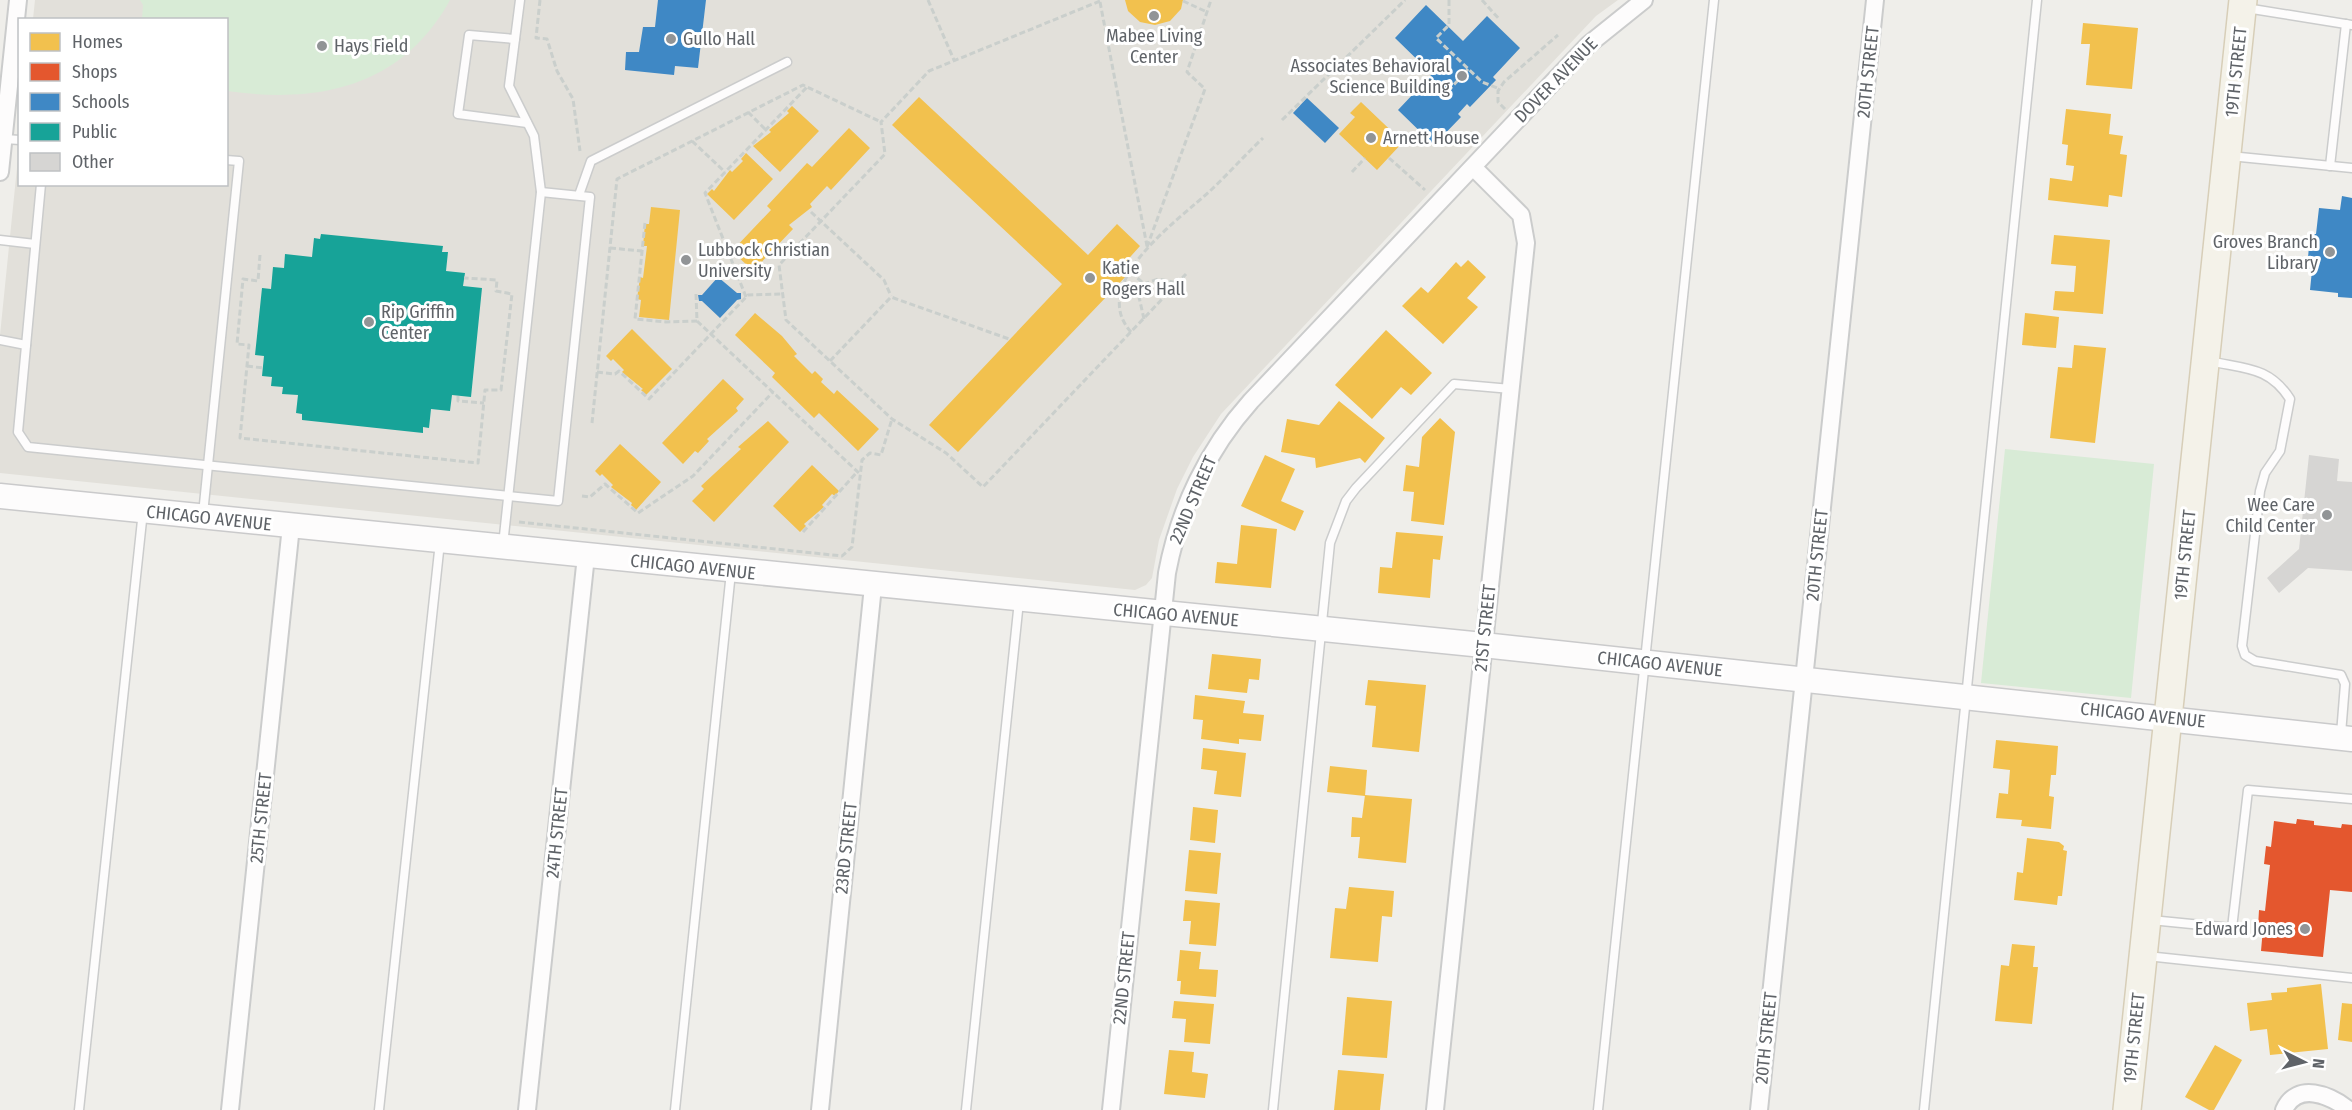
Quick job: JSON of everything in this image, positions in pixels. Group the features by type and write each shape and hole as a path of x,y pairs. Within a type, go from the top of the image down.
{"main road":[{"name":"19TH STREET","path":"2127,1110 2243,4"}],"street":[{"path":"0,172 12,139 18,0"},
{"name":"DOVER AVENUE","path":"1473,167 1588,45 1644,0"},
{"name":"20TH STREET","path":"1759,1110 1875,0"},
{"name":"21ST STREET","path":"1435,1110 1526,243 1524,222 1515,207 1473,167"},
{"name":"22ND STREET","path":"1111,1110 1162,614 1167,573 1177,530 1199,477 1224,435 1251,400 1473,167"},
{"name":"CHICAGO AVENUE","path":"0,496 873,586 1483,645 2168,717 2346,738"},
{"name":"25TH STREET","path":"230,1110 291,526"},
{"name":"24TH STREET","path":"527,1110 586,556"},
{"name":"23RD STREET","path":"820,1110 873,586"},
{"path":"2284,1110 2297,1096 2315,1093 2326,1095 2349,1110"}],"lane":[{"path":"503,548 541,192 534,136 509,86 520,0"},
{"path":"1598,1110 1643,662 1714,0"},
{"path":"1924,1110 2037,0"},
{"path":"2243,4 2349,24 2330,166"},
{"path":"515,39 469,35 458,114 527,123"},
{"path":"579,195 591,161 786,62"},
{"path":"2227,156 2352,168"},
{"path":"202,517 239,161 228,160"},
{"path":"41,186 18,432 28,447 558,501 590,197 541,192"},
{"path":"0,240 35,244"},
{"path":"0,340 26,345"},
{"path":"2206,360 2269,375 2281,384 2290,399 2280,451 2265,473 2260,491 2242,646 2246,655 2255,661 2341,675 2345,684 2346,738"},
{"path":"1273,1110 1330,543 1346,501 1356,488 1454,384 1511,389"},
{"path":"79,1110 143,511"},
{"path":"379,1110 440,541"},
{"path":"675,1110 732,571"},
{"path":"966,1110 1019,600"},
{"path":"2147,920 2232,928 2248,790 2352,799"},
{"path":"2143,956 2352,978"}],"path":[{"path":"540,0 536,38 547,39 557,71 573,99 580,151"},
{"path":"927,0 954,60"},
{"path":"1147,247 1205,89 1187,72 1211,0"},
{"path":"1282,120 1405,0"},
{"path":"1449,0 1449,25 1436,38 1482,82 1500,89"},
{"path":"1482,0 1500,20"},
{"path":"881,122 929,71 1100,1 1147,247"},
{"path":"1183,1 1207,12"},
{"path":"1505,109 1498,102 1500,89 1521,66 1558,35"},
{"path":"1442,98 1468,69"},
{"path":"591,423 617,179 803,85 881,122"},
{"path":"746,297 705,193 807,87"},
{"path":"748,112 766,130"},
{"path":"881,122 885,154 779,265 786,320 892,420 946,453 983,487 1186,274"},
{"path":"1131,332 1123,321 1119,302 1122,287 1136,259 1263,138"},
{"path":"692,141 725,172"},
{"path":"1352,172 1365,158"},
{"path":"1389,158 1425,190"},
{"path":"811,212 884,280 891,297 1009,339"},
{"path":"645,223 635,319 666,322 697,321 859,472"},
{"path":"610,248 642,251"},
{"path":"260,255 258,281 243,279 237,344 249,345 240,438 478,463 485,390 501,390 512,294 496,291 498,280 464,278"},
{"path":"1131,272 1144,284"},
{"path":"1144,319 1139,297 1144,284 1158,279 1178,283"},
{"path":"696,294 697,321"},
{"path":"597,372 615,374 619,371 649,399 746,297 782,294"},
{"path":"830,361 891,297"},
{"path":"247,366 263,368"},
{"path":"582,496 590,497 605,484 638,513 693,476 772,392"},
{"path":"458,396 458,401 484,403"},
{"path":"517,522 842,556 852,547 862,460 870,453 881,455 892,420"},
{"path":"803,532 859,472"}],"shaded area":[{"name":"Lubbock Christian University","path":"35,0 1618,0 1596,16 1221,414 1193,457 1177,489 1159,540 1152,578 1146,585 1135,590 0,473 0,335 18,158 18,186 228,186 228,18 33,18"}],"green space":[{"name":"Hays Field","path":"140,0 450,0 430,29 408,53 383,70 355,83 325,91 294,94 228,91 228,18 142,18 143,5"},
{"path":"2005,449 2154,464 2131,698 1981,683"}],"building: Homes":[{"name":"Mabee Living Center","path":"1125,0 1183,0 1181,9 1170,21 1155,25 1140,22 1128,11"},
{"path":"2083,23 2138,28 2132,89 2086,85 2090,44 2081,44"},
{"name":"Katie Rogers Hall","path":"919,97 1088,255 1117,224 1140,246 1123,265 1130,272 958,452 929,425 1062,284 892,125"},
{"name":"Arnett House","path":"1361,102 1403,142 1377,170 1339,134 1355,117 1350,113"},
{"path":"792,106 819,131 780,172 753,146 771,132 769,130 789,113 787,111"},
{"path":"2066,109 2111,114 2109,134 2123,136 2120,154 2127,155 2122,197 2109,195 2108,207 2048,200 2050,178 2072,181 2074,166 2066,165 2068,145 2062,144"},
{"path":"849,128 870,148 831,190 827,186 810,204 812,207 789,225 793,229 753,271 732,251 771,210 767,206 807,163 812,167"},
{"path":"746,153 773,179 734,220 707,194 712,189 714,191 730,170 732,172 743,161 741,159"},
{"path":"651,207 680,210 669,320 639,317 641,300 637,299 640,277 643,278 647,246 643,246 645,224 649,224"},
{"path":"2054,235 2110,240 2103,314 2053,310 2055,291 2074,292 2076,266 2051,264"},
{"path":"1468,260 1486,277 1467,298 1478,307 1443,344 1402,306 1421,287 1428,293 1456,262 1461,267"},
{"path":"755,313 782,336 797,354 794,356 812,374 815,371 823,379 821,382 834,394 837,390 879,429 858,451 819,413 814,418 772,377 775,373 735,335"},
{"path":"2025,313 2059,317 2056,348 2022,345"},
{"path":"632,329 672,369 646,395 641,390 643,389 622,372 624,370 613,359 611,361 606,356"},
{"path":"1386,330 1432,373 1411,395 1401,387 1372,419 1335,385"},
{"path":"2074,345 2106,348 2095,443 2050,438 2058,367 2072,368"},
{"path":"723,379 744,399 736,408 738,411 707,439 709,441 698,453 695,451 683,464 662,443"},
{"path":"1339,401 1385,438 1365,463 1360,458 1316,468 1315,458 1281,452 1287,419 1319,425"},
{"path":"1440,418 1455,432 1444,525 1411,521 1414,492 1403,491 1406,465 1419,467 1422,437"},
{"path":"768,421 789,442 714,522 692,501 704,489 701,486 741,449 738,447"},
{"path":"620,444 661,482 636,510 631,505 632,503 611,487 613,485 602,474 600,476 595,471"},
{"path":"1265,455 1295,469 1281,501 1304,511 1295,531 1241,506"},
{"path":"812,465 839,491 835,496 832,494 822,505 824,507 804,524 806,526 800,532 773,506"},
{"path":"1241,525 1277,529 1271,588 1215,583 1217,562 1237,564"},
{"path":"1396,532 1443,536 1440,560 1433,559 1430,598 1378,593 1380,567 1392,568"},
{"path":"1212,654 1261,659 1259,680 1249,679 1247,693 1208,689"},
{"path":"1368,680 1426,685 1419,752 1372,747 1376,706 1365,705"},
{"path":"1195,695 1245,701 1243,713 1264,715 1261,741 1239,739 1239,744 1201,739 1203,720 1193,719"},
{"path":"1996,740 2058,746 2056,775 2051,775 2049,796 2054,797 2051,829 2021,826 2022,820 1996,818 1999,793 2008,794 2010,770 1993,768"},
{"path":"1203,748 1246,753 1241,797 1214,794 1217,771 1201,769"},
{"path":"1330,766 1367,770 1365,796 1327,792"},
{"path":"1365,795 1412,799 1406,863 1358,858 1360,837 1351,837 1352,817 1362,818"},
{"path":"1193,807 1218,810 1215,843 1190,840"},
{"path":"2027,838 2059,842 2064,846 2063,850 2067,851 2062,896 2058,896 2057,905 2014,900 2017,872 2023,873"},
{"path":"1189,850 1221,853 1217,894 1185,891"},
{"path":"1349,887 1394,891 1392,917 1382,916 1378,962 1330,958 1335,908 1346,909"},
{"path":"1185,900 1220,903 1216,946 1189,944 1191,921 1183,921"},
{"path":"2012,944 2035,946 2033,967 2038,967 2032,1024 1995,1021 2001,965 2009,966"},
{"path":"1180,950 1201,952 1199,969 1218,970 1216,997 1180,994 1181,981 1177,981"},
{"path":"2321,984 2328,1049 2270,1055 2267,1029 2250,1031 2247,1003 2272,1000 2271,993 2287,992 2287,988"},
{"path":"1347,997 1392,1001 1387,1058 1342,1055"},
{"path":"1174,1001 1214,1004 1210,1044 1184,1042 1186,1019 1172,1018"},
{"path":"2342,1003 2352,1004 2352,1042 2338,1040"},
{"path":"2215,1045 2242,1060 2214,1110 2209,1110 2185,1097"},
{"path":"1169,1050 1194,1052 1192,1072 1208,1074 1205,1098 1164,1094"},
{"path":"1338,1070 1384,1074 1380,1110 1334,1110"}],"building: Shops":[{"path":"2297,819 2314,821 2314,825 2341,828 2342,824 2352,825 2352,892 2330,890 2323,957 2261,951 2263,928 2258,927 2259,910 2265,911 2270,865 2264,864 2266,846 2271,847 2274,821 2296,824"}],"building: Schools":[{"name":"Gullo Hall","path":"658,0 706,0 698,68 675,66 674,75 625,70 626,52 639,52 643,27 655,27"},
{"name":"Associates Behavioral Science Building","path":"1426,5 1463,41 1487,16 1520,48 1493,77 1496,80 1470,107 1467,104 1458,114 1461,117 1434,145 1398,110 1432,74 1395,38"},
{"path":"1307,98 1339,128 1325,143 1293,113"},
{"name":"Groves Branch Library","path":"2342,196 2352,198 2352,298 2338,297 2338,293 2310,290 2312,270 2307,270 2310,234 2316,234 2319,208 2340,210"},
{"path":"718,277 737,293 741,293 741,299 737,300 720,318 702,301 699,301 698,295 702,295"}],"building: Public":[{"name":"Rip Griffin Center","path":"321,234 443,246 442,252 448,252 446,271 465,273 463,286 482,288 471,397 452,395 450,411 431,409 429,428 423,427 423,433 302,420 302,414 296,413 298,395 282,394 283,387 271,386 272,377 262,376 264,356 255,355 262,288 271,289 273,267 284,268 285,254 312,257 314,238 320,239"}],"building: Other":[{"name":"Wee Care Child Center","path":"2309,455 2339,459 2337,481 2352,482 2352,571 2308,568 2279,593 2267,578 2299,549"}],"place":[{"name":"Mabee Living Center","path":"1154,16"},
{"name":"Gullo Hall","path":"671,39"},
{"name":"Hays Field","path":"322,46"},
{"name":"Associates Behavioral Science Building","path":"1462,76"},
{"name":"Arnett House","path":"1371,138"},
{"name":"Groves Branch Library","path":"2330,252"},
{"name":"Lubbock Christian University","path":"686,260"},
{"name":"Katie Rogers Hall","path":"1090,278"},
{"name":"Rip Griffin Center","path":"369,322"},
{"name":"Wee Care Child Center","path":"2327,515"},
{"name":"Edward Jones","path":"2305,929"}]}
